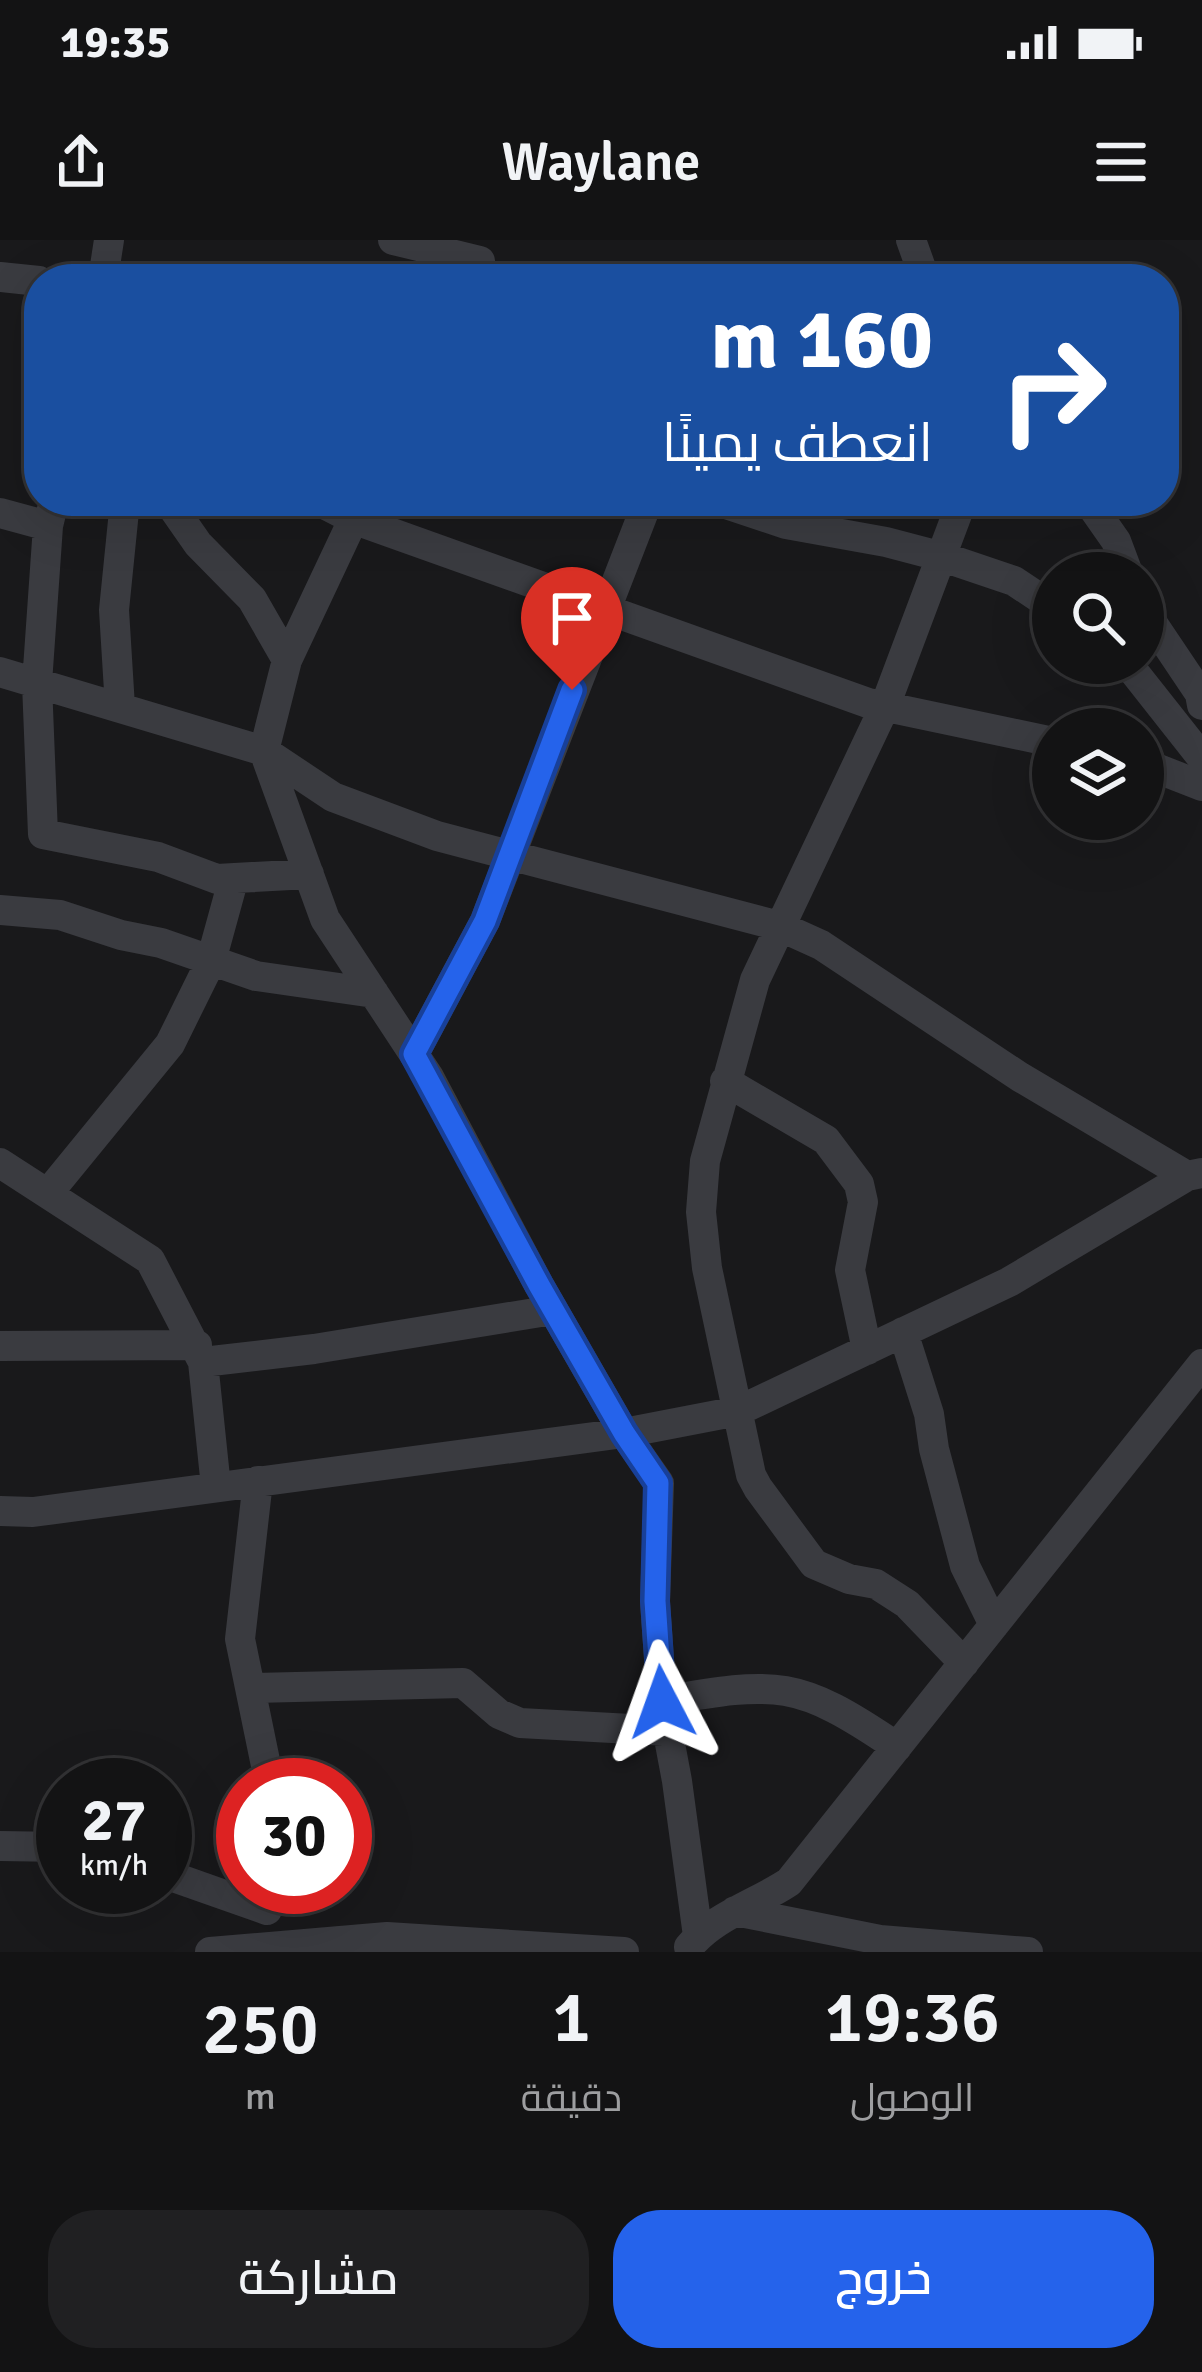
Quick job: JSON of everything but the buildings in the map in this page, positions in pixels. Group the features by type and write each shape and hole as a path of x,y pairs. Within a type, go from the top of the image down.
{"street":[{"path":"393,240 481,260"},
{"path":"51,516 37,683 43,834 158,857 199,874 233,881 309,874"},
{"path":"120,707 114,610 123,516"},
{"path":"178,516 198,544 252,599 287,660"},
{"path":"354,516 287,660 264,751 325,919 414,1054 554,1310 658,1483 655,1601 691,1944"},
{"path":"372,516 604,607 885,706 1032,738"},
{"path":"414,1054 470,952 641,516"},
{"path":"762,516 943,557 1014,581 1032,593"},
{"path":"957,516 885,706 755,980 705,1160 701,1212 707,1268 751,1475 814,1564 876,1585 907,1604 964,1663"},
{"path":"1098,516 1120,552"},
{"path":"1164,640 1200,694 1195,750"},
{"path":"0,672 264,751 333,797 437,836 779,926 821,945 1020,1077 1194,1174"},
{"path":"1143,684 1195,750"},
{"path":"1164,771 1202,786"},
{"path":"49,1192 170,1044 211,961 233,881"},
{"path":"0,910 60,915 256,976 374,993"},
{"path":"725,1081 826,1140 859,1184 863,1202 850,1270 867,1350"},
{"path":"0,1163 150,1260 200,1353 216,1487"},
{"path":"0,1511 33,1512 624,1433 738,1411 1009,1282 1194,1174"},
{"path":"0,1346 200,1353 314,1349 554,1310"},
{"path":"903,1333 929,1414 965,1566 994,1625"},
{"path":"691,1944 735,1911 789,1882 1202,1364"},
{"path":"258,1481 240,1619 241,1659 265,1758"},
{"path":"251,1688 463,1683 499,1714 520,1723 665,1716 747,1687 779,1688 843,1710 897,1747"},
{"path":"0,1846 36,1847"},
{"path":"735,1911 878,1946 1028,1952"},
{"path":"270,1914 276,1947"},
{"path":"211,1952 387,1937 624,1952"}],"route":[{"path":"572,690 485,921 414,1054 539,1285 658,1483 655,1601 662,1702"}]}
